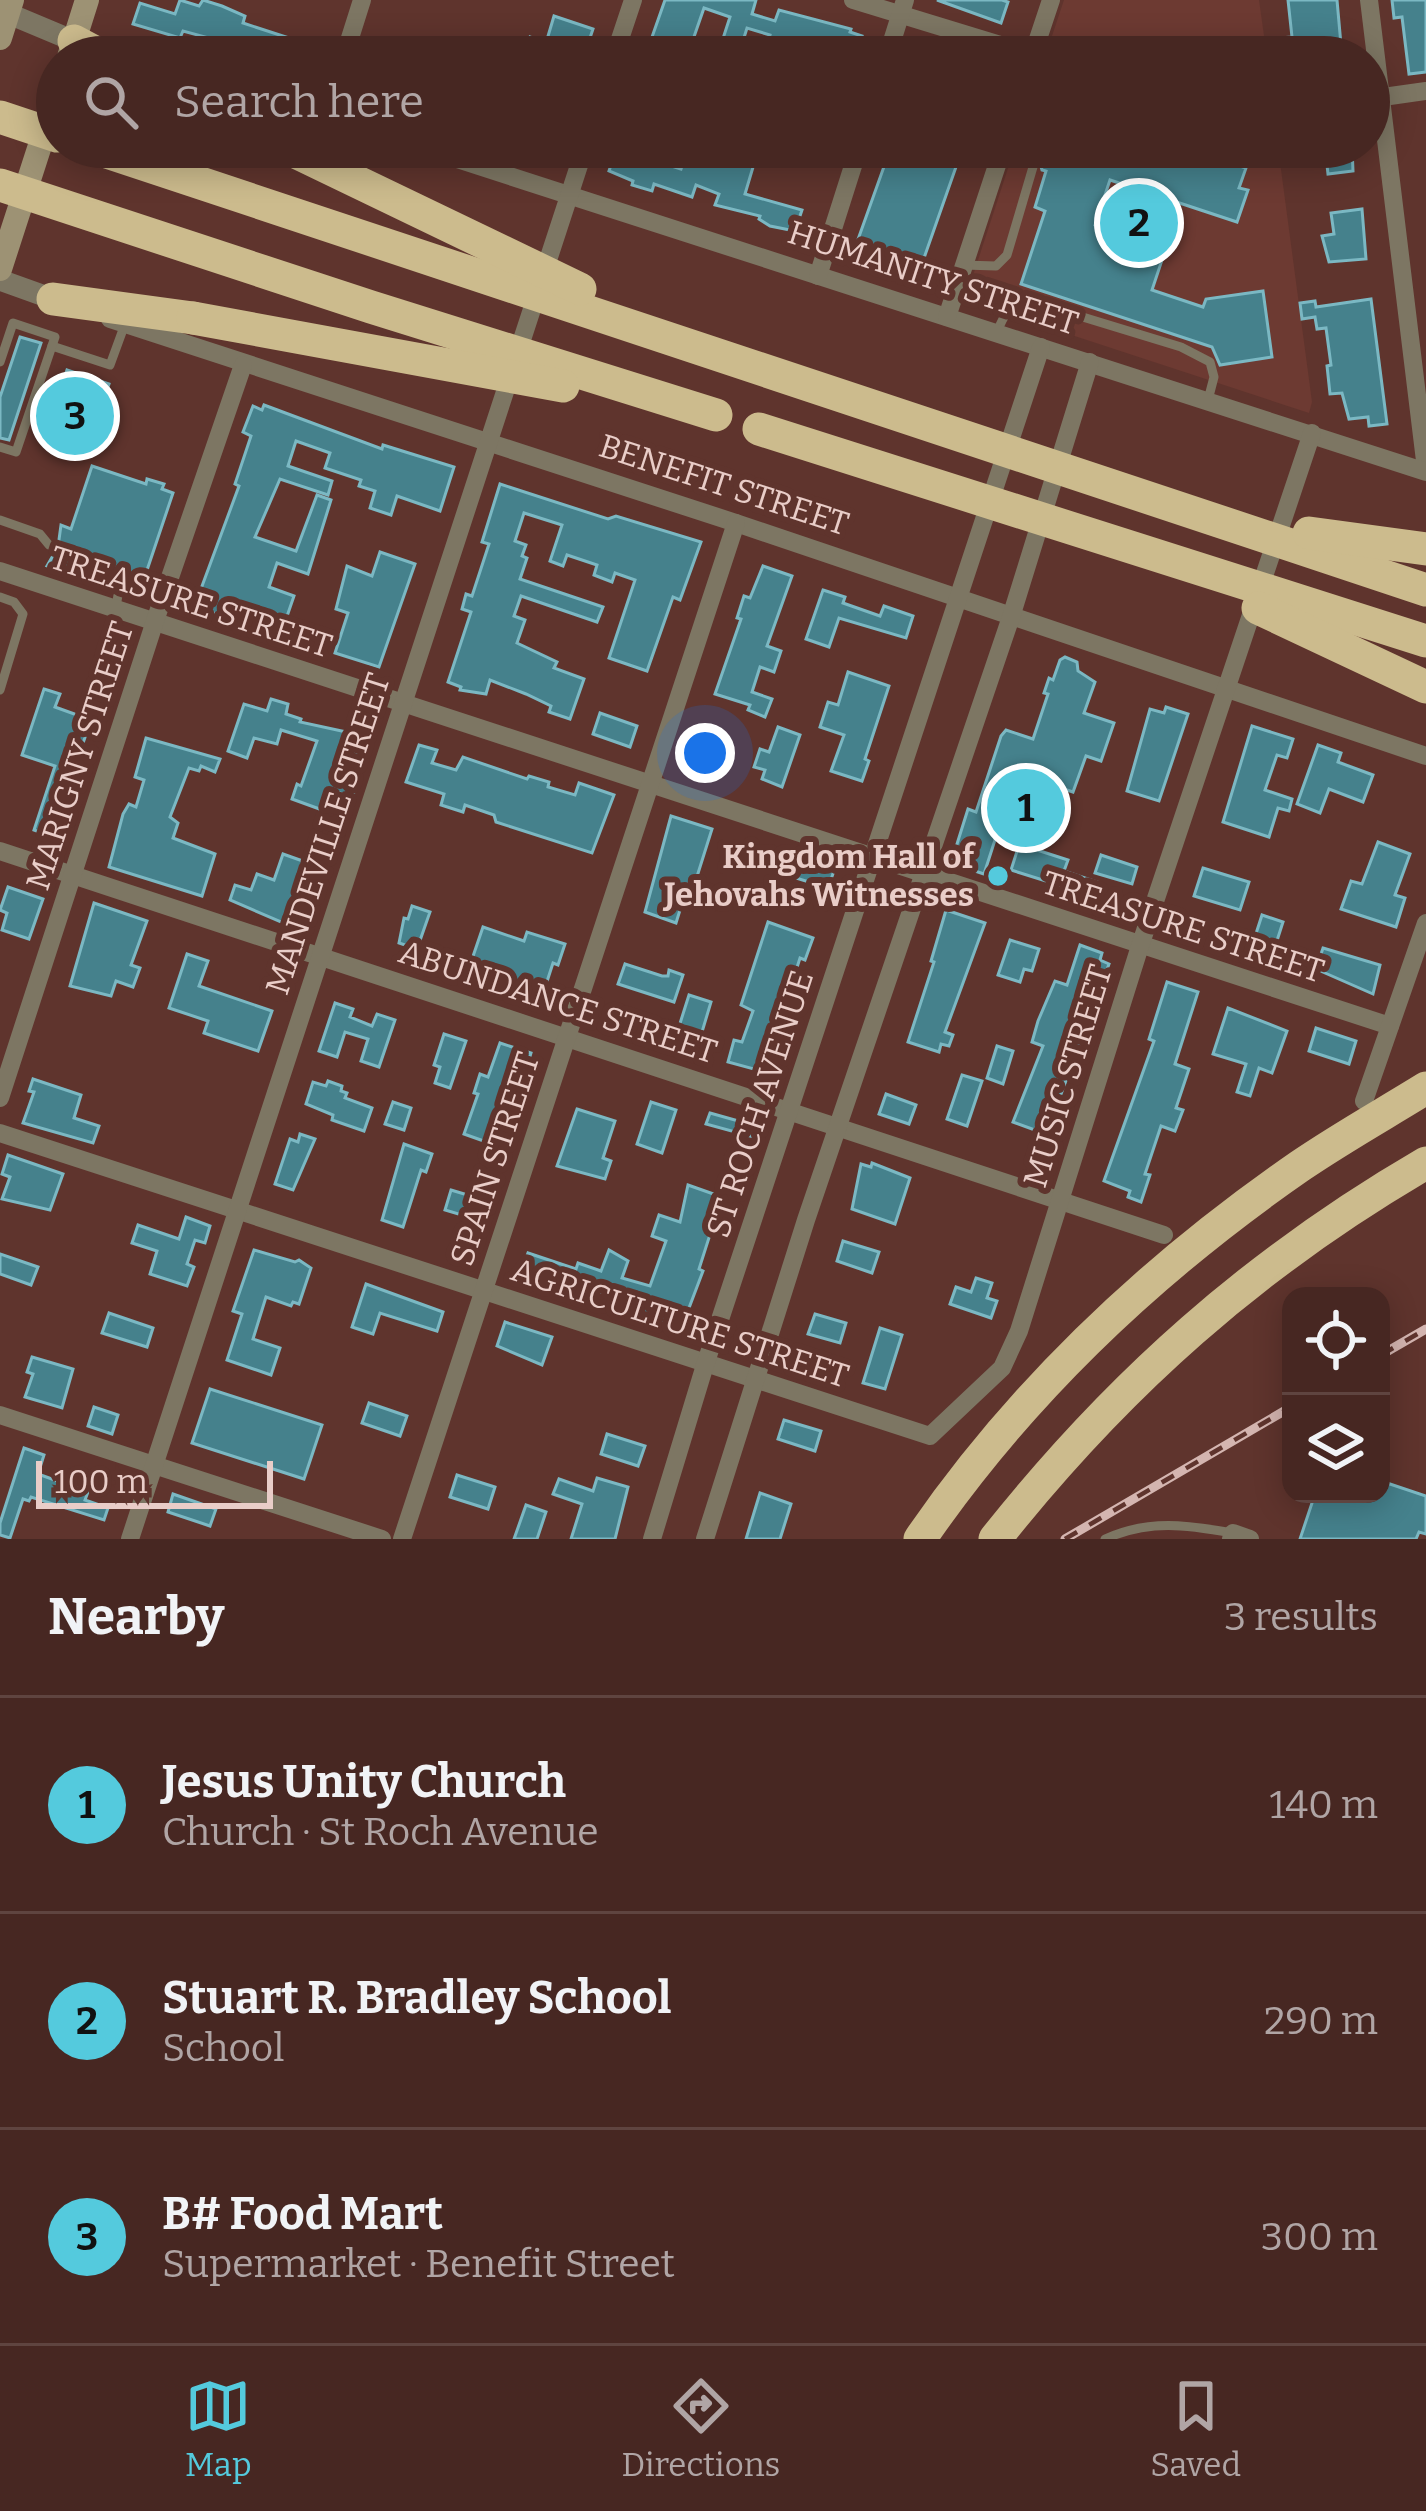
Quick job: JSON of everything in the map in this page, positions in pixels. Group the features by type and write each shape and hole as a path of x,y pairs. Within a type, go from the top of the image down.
{"highway":[{"path":"0,117 36,129"},
{"path":"156,168 1426,590"},
{"path":"328,168 695,346"},
{"path":"0,184 371,308 1426,640"},
{"path":"53,299 193,318 716,415"},
{"path":"1033,458 1286,528 1426,549"},
{"path":"1069,528 1296,624 1426,687"},
{"path":"920,1539 1033,1398 1136,1294 1304,1163 1426,1088"},
{"path":"995,1539 1046,1475 1140,1374 1272,1263 1426,1163"}],"main road":[{"path":"75,36 87,0"},
{"path":"0,269 36,158"}],"street":[{"path":"351,36 362,0"},
{"path":"621,36 633,0"},
{"path":"853,0 903,8 979,36"},
{"path":"1039,36 1051,0"},
{"path":"1370,0 1372,36"},
{"path":"5,16 45,36"},
{"path":"1390,96 1426,91"},
{"name":"HUMANITY STREET","path":"487,168 1426,470"},
{"name":"MANDEVILLE STREET","path":"130,1539 578,168"},
{"path":"818,276 852,168"},
{"path":"947,316 996,168"},
{"path":"1385,168 1426,470"},
{"name":"BENEFIT STREET","path":"0,280 243,365 736,523 1426,756"},
{"name":"ST ROCH AVENUE","path":"652,1539 1041,347"},
{"path":"705,1539 837,1126 1011,617 1090,362"},
{"name":"MARIGNY STREET","path":"0,1098 243,365"},
{"name":"MUSIC STREET","path":"931,1436 1002,1368 1019,1331 1140,946 1312,434"},
{"name":"SPAIN STREET","path":"402,1539 736,523"},
{"name":"TREASURE STREET","path":"0,571 1390,1026"},
{"name":"ABUNDANCE STREET","path":"0,851 1164,1235"},
{"path":"1364,1101 1426,923"},
{"name":"AGRICULTURE STREET","path":"0,1133 931,1436"},
{"path":"0,1415 382,1539"}],"lane":[{"path":"964,265 996,266 1007,255 1033,168"},
{"path":"42,333 53,299"},
{"path":"997,332 1005,313 1028,300 1181,347 1210,362 1214,377 1208,400"},
{"path":"0,362 13,323 55,337 16,452 0,446"},
{"path":"52,346 110,365 125,324"},
{"path":"0,520 40,534 49,544"},
{"path":"97,575 120,584 116,608"},
{"path":"20,610 29,580"},
{"path":"0,597 14,602 23,614 0,690"},
{"path":"1105,1539 1144,1525 1182,1524 1238,1537"}],"shaded area":[{"path":"1064,0 1259,0 1264,36 1052,36"},
{"path":"1008,168 1281,168 1312,402 1309,413 965,300"}],"building":[{"path":"180,0 199,6 203,0 245,16 243,23 283,36 201,36 183,31 173,36 133,24 140,3 175,14"},
{"path":"665,0 756,0 752,14 775,21 779,10 862,36 770,36 747,28 745,36 724,36 730,17 704,8 694,36 652,36"},
{"path":"937,0 1002,0 1008,2 1001,23"},
{"path":"1288,0 1337,0 1340,36 1292,36"},
{"path":"1392,0 1426,0 1426,72 1409,74 1402,17 1394,18"},
{"path":"554,16 593,29 591,36 548,36"},
{"path":"753,168 745,194 802,210 795,231 770,226 760,216 715,205 719,194 696,185 692,197 654,184 652,191 609,171"},
{"path":"884,168 956,168 917,278 855,257"},
{"path":"1246,168 1239,188 1248,190 1237,222 1110,180 1095,225 1166,248 1152,290 1203,307 1206,299 1263,291 1272,357 1220,365 1212,347 1021,284 1045,211 1035,207 1046,171 1042,170"},
{"path":"1327,168 1353,168 1353,171 1328,174"},
{"path":"1362,209 1366,259 1329,262 1322,236 1334,234 1331,213"},
{"path":"1371,299 1387,424 1369,426 1368,417 1349,419 1342,393 1330,394 1326,328 1317,329 1315,317 1302,319 1300,303 1315,301 1316,307"},
{"path":"20,337 41,343 9,440 0,438 0,397"},
{"path":"67,370 109,384 91,439 77,434 74,443 50,434 52,427 48,426"},
{"path":"264,405 382,449 383,445 454,467 440,511 397,496 391,515 370,508 375,491 359,486 361,480 325,468 330,453 296,441 288,466 332,481 328,495 280,479 255,537 296,551 317,495 331,500 308,574 277,563 269,587 294,596 284,625 242,610 241,614 228,610 225,617 199,608 202,598 198,597 239,486 235,484 251,436 243,432 253,406 262,410"},
{"path":"92,466 146,484 147,479 164,484 162,489 173,493 143,582 99,566 90,569 90,580 47,566 58,547 61,525 71,529"},
{"path":"500,484 608,519 616,516 701,542 680,600 673,597 647,671 609,658 635,580 615,573 612,582 594,575 597,565 567,555 563,566 550,561 562,525 524,513 515,541 526,545 520,579 603,607 597,622 521,596 514,616 525,620 517,643 557,662 554,668 584,679 570,719 490,680 486,694 460,690 448,682 471,612 462,609 466,594 472,596 489,544 482,542"},
{"path":"380,552 415,564 379,667 335,653 348,613 336,609 347,566 372,576"},
{"path":"763,566 792,576 767,646 781,651 774,672 760,667 752,692 772,699 765,717 748,710 750,705 715,694 741,619 737,618 744,596 750,598"},
{"path":"823,590 880,616 884,606 913,616 906,638 839,618 829,647 806,639"},
{"path":"1065,657 1077,662 1078,671 1095,682 1084,713 1114,723 1101,761 1086,756 1073,792 1052,785 1035,839 1043,842 1040,851 1068,860 1064,871 1097,882 1088,910 1058,900 1062,886 1011,870 1027,820 1004,812 984,874 951,863 968,809 976,812 1001,736 1006,730 1033,739 1049,678 1053,680"},
{"path":"848,672 889,686 862,781 831,771 844,735 820,727 828,702 838,705"},
{"path":"44,689 60,694 55,707 91,720 51,836 34,830 55,766 22,755"},
{"path":"271,699 288,704 286,714 300,722 360,735 351,777 358,780 352,798 333,790 325,811 292,799 317,741 281,730 277,744 254,738 247,758 228,751 244,704 267,711"},
{"path":"1166,707 1188,714 1159,801 1127,791 1150,709 1164,713"},
{"path":"600,713 637,726 630,747 593,734"},
{"path":"1252,726 1293,739 1287,758 1277,755 1265,790 1292,799 1289,811 1278,808 1269,837 1223,822"},
{"path":"778,727 800,735 782,787 762,779 765,770 754,767 760,749 769,752"},
{"path":"146,738 220,759 215,772 201,766 199,771 189,768 170,817 178,823 173,838 215,854 202,896 109,867 123,814 129,804 136,807 144,780 135,777"},
{"path":"419,745 437,750 432,763 456,770 463,757 549,782 548,787 575,795 579,783 614,795 592,853 496,822 494,815 465,805 463,812 441,805 444,794 406,782"},
{"path":"1318,745 1341,753 1338,762 1373,775 1363,802 1329,789 1320,813 1297,804"},
{"path":"671,816 712,829 676,923 645,912"},
{"path":"1378,842 1410,854 1395,895 1405,898 1396,927 1341,909 1351,881 1362,884"},
{"path":"283,854 314,865 310,877 316,879 302,931 230,900 235,885 251,890 257,874 274,880"},
{"path":"1101,855 1137,867 1132,884 1095,873"},
{"path":"803,857 835,868 828,888 796,878"},
{"path":"1203,868 1249,882 1240,910 1194,896"},
{"path":"8,887 43,899 29,939 2,930 7,913 0,910"},
{"path":"94,903 147,921 131,965 140,968 133,987 116,981 111,996 70,986"},
{"path":"412,906 430,912 417,949 399,943"},
{"path":"946,910 985,923 945,1032 953,1035 949,1046 941,1044 939,1052 908,1042"},
{"path":"1262,915 1283,922 1273,953 1252,946"},
{"path":"768,922 813,938 805,960 800,958 782,1015 773,1051 781,1053 777,1069 767,1066 765,1072 728,1062 734,1040 742,1042 753,1011 741,1005"},
{"path":"483,927 524,941 527,932 565,944 541,1000 506,989 508,981 469,968"},
{"path":"1010,940 1039,949 1032,971 1024,969 1020,982 998,975"},
{"path":"1080,945 1102,953 1100,960 1109,964 1057,1105 1064,1108 1054,1137 1013,1122 1043,1046 1032,1042 1038,1021 1055,981 1067,985"},
{"path":"1323,948 1380,965 1373,994 1316,969"},
{"path":"187,954 208,961 199,986 272,1011 258,1051 204,1033 208,1021 169,1008"},
{"path":"625,964 662,976 668,976 669,970 683,975 674,1002 618,984"},
{"path":"1167,982 1198,992 1175,1064 1189,1069 1176,1108 1183,1110 1175,1131 1161,1126 1141,1202 1128,1197 1130,1191 1104,1181 1154,1041 1149,1039"},
{"path":"689,995 711,1002 699,1042 676,1036"},
{"path":"335,1003 353,1009 350,1017 372,1026 377,1014 395,1020 379,1067 361,1061 368,1039 345,1032 337,1057 319,1051"},
{"path":"1228,1008 1287,1031 1272,1073 1259,1068 1250,1096 1237,1092 1246,1064 1213,1054"},
{"path":"1316,1028 1356,1041 1349,1064 1309,1051"},
{"path":"444,1034 466,1041 450,1088 435,1083 440,1067 434,1065"},
{"path":"500,1043 531,1053 515,1108 509,1106 495,1145 464,1134 480,1074 488,1077"},
{"path":"997,1046 1013,1051 1003,1084 987,1078"},
{"path":"962,1075 982,1081 967,1126 947,1119"},
{"path":"33,1079 81,1095 74,1118 99,1126 93,1143 23,1123 34,1092 29,1091"},
{"path":"328,1081 342,1086 345,1098 372,1108 364,1131 306,1104 313,1082 326,1086"},
{"path":"886,1094 916,1105 909,1124 879,1114"},
{"path":"393,1102 411,1108 404,1130 385,1124"},
{"path":"651,1102 676,1110 662,1153 637,1144"},
{"path":"577,1109 615,1121 603,1158 611,1161 605,1179 557,1166"},
{"path":"710,1113 760,1127 757,1138 706,1124"},
{"path":"300,1134 315,1139 293,1190 275,1184 290,1139 298,1142"},
{"path":"404,1144 432,1154 426,1172 421,1170 403,1227 382,1220"},
{"path":"8,1155 63,1174 50,1210 2,1199 10,1177 2,1174"},
{"path":"872,1163 910,1178 895,1224 852,1209 861,1164 871,1167"},
{"path":"688,1185 722,1197 699,1269 703,1271 681,1329 630,1312 633,1303 581,1285 578,1293 520,1275 528,1253 576,1269 578,1263 601,1271 609,1250 628,1261 622,1278 650,1286 666,1241 652,1236 659,1215 680,1222"},
{"path":"451,1190 481,1199 475,1219 445,1210"},
{"path":"186,1217 210,1226 205,1243 195,1240 187,1264 194,1267 187,1286 150,1274 157,1251 132,1243 138,1225 179,1239"},
{"path":"843,1241 879,1252 872,1273 837,1261"},
{"path":"254,1250 299,1260 311,1268 299,1304 291,1306 266,1297 253,1339 280,1348 271,1375 227,1360 242,1314 233,1311"},
{"path":"0,1254 38,1267 31,1285 0,1274"},
{"path":"976,1278 992,1283 987,1298 997,1301 991,1318 950,1304 956,1287 971,1292"},
{"path":"366,1284 443,1312 437,1331 380,1313 373,1334 352,1327"},
{"path":"109,1313 153,1328 147,1347 102,1333"},
{"path":"815,1314 846,1323 840,1343 808,1334"},
{"path":"505,1322 552,1337 542,1365 497,1346"},
{"path":"880,1328 902,1335 885,1389 863,1383"},
{"path":"32,1357 73,1369 62,1408 25,1397 33,1374 27,1372"},
{"path":"210,1389 322,1425 304,1479 192,1443"},
{"path":"369,1403 407,1416 400,1436 362,1423"},
{"path":"94,1407 118,1415 112,1434 88,1426"},
{"path":"784,1420 821,1431 815,1451 778,1439"},
{"path":"607,1434 645,1446 638,1466 601,1454"},
{"path":"24,1448 44,1455 38,1474 88,1492 85,1500 108,1508 104,1520 31,1497 23,1499 10,1538 0,1535"},
{"path":"457,1475 495,1487 488,1509 450,1497"},
{"path":"597,1478 628,1487 615,1539 571,1539 582,1504 553,1494 559,1479 593,1491"},
{"path":"1390,1484 1426,1496 1426,1534 1419,1532 1416,1539 1300,1539 1312,1503 1390,1503"},
{"path":"760,1493 791,1504 780,1539 746,1539"},
{"path":"173,1494 216,1509 210,1526 168,1512"},
{"path":"526,1505 546,1512 537,1539 514,1539"}],"railway":[{"path":"1390,1350 1426,1329"},
{"path":"1065,1539 1282,1412"}],"place":[{"name":"Stuart R. Bradley School","path":"1139,223"},
{"name":"B# Food Mart","path":"75,416"},
{"name":"Jesus Unity Church","path":"1026,808"},
{"name":"Kingdom Hall of Jehovahs Witnesses","path":"998,876"}]}
